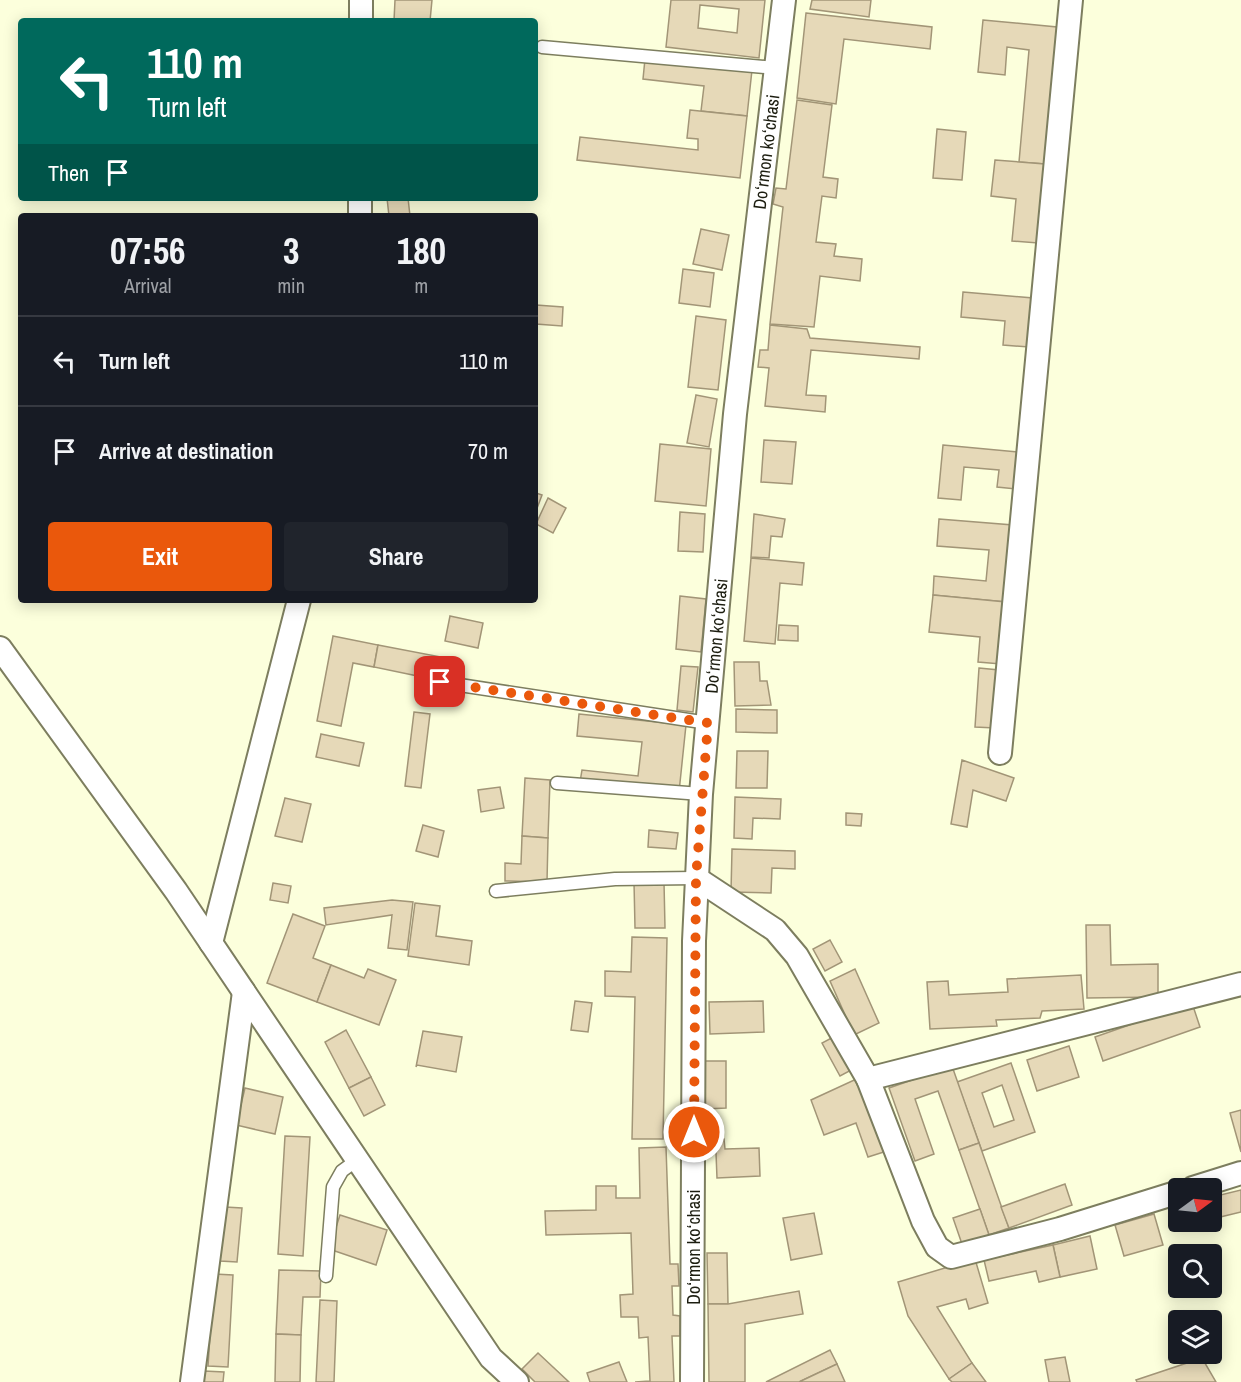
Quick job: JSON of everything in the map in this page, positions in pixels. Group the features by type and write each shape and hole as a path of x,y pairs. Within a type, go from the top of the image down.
{"street":[{"path":"361,0 361,18"},
{"name":"Doʻrmon koʻchasi","path":"692,1382 696,878 701,794 735,414 784,0"},
{"path":"1000,753 1071,0"},
{"path":"211,943 298,603"},
{"path":"0,648 211,943 491,1358 517,1382"},
{"path":"696,878 775,930 797,956 868,1079 923,1221 937,1247 951,1257 1060,1229 1168,1195"},
{"path":"868,1079 1241,984"},
{"path":"192,1382 244,992"},
{"path":"1222,1179 1241,1173"}],"lane":[{"path":"542,47 776,68"},
{"path":"440,682 708,723"},
{"path":"557,783 701,794"},
{"path":"496,891 615,879 696,878"},
{"path":"326,1276 333,1187 342,1171 357,1160"}],"building":[{"path":"395,0 432,0 430,18 394,18"},
{"path":"671,0 765,0 759,58 666,47","holes":["700,5 739,9 737,33 698,28"]},
{"path":"812,0 871,0 869,17 810,9"},
{"path":"806,13 932,27 930,49 844,39 836,104 797,98"},
{"path":"983,20 1057,27 1045,164 1019,162 1029,50 1007,47 1005,75 978,72"},
{"path":"645,59 752,70 747,116 701,111 704,86 643,79"},
{"path":"797,100 832,105 823,177 838,179 836,198 822,196 816,242 836,244 834,256 862,259 860,281 820,276 814,327 770,324 783,207 773,204 776,188 786,189"},
{"path":"690,110 747,116 740,178 577,160 580,137 698,150 698,139 687,138"},
{"path":"937,129 966,132 962,180 933,178"},
{"path":"995,160 1045,164 1038,243 1012,241 1016,199 991,196"},
{"path":"387,201 408,201 410,213 389,213"},
{"path":"701,229 729,235 722,270 693,264"},
{"path":"683,269 714,273 710,307 679,303"},
{"path":"963,292 1033,298 1029,347 1003,345 1005,321 961,317"},
{"path":"538,305 563,307 562,326 538,324"},
{"path":"696,316 726,320 718,390 688,387"},
{"path":"770,325 807,329 810,338 920,347 919,359 811,350 806,395 826,396 825,412 765,406 769,368 758,367 760,350 768,350"},
{"path":"696,395 717,399 709,447 687,443"},
{"path":"764,440 796,442 792,484 761,482"},
{"path":"660,444 711,449 706,506 655,501"},
{"path":"943,445 1019,452 1016,489 997,487 999,470 964,467 961,500 938,498"},
{"path":"538,494 542,495 538,506"},
{"path":"548,498 566,508 553,533 538,525 538,520"},
{"path":"680,512 705,514 703,552 678,551"},
{"path":"754,514 785,519 782,537 771,536 769,558 751,557"},
{"path":"939,519 1013,525 1006,602 933,595 934,576 986,581 989,550 937,546"},
{"path":"751,558 804,563 802,585 780,583 775,644 744,641"},
{"path":"933,595 1006,602 1001,664 978,662 980,637 929,632"},
{"path":"680,596 706,599 701,652 676,649"},
{"path":"450,616 483,623 478,648 445,641"},
{"path":"779,625 798,626 798,641 778,640"},
{"path":"333,636 378,645 374,667 353,663 341,726 317,721"},
{"path":"378,645 441,657 437,680 374,667"},
{"path":"734,662 759,662 760,681 767,681 771,705 735,706"},
{"path":"681,666 698,667 693,712 677,710"},
{"path":"979,668 999,670 995,728 975,727"},
{"path":"736,709 777,710 777,733 736,732"},
{"path":"414,712 430,714 421,788 405,786"},
{"path":"579,714 686,725 679,792 580,782 582,770 638,776 642,742 577,736"},
{"path":"321,734 364,743 359,766 316,757"},
{"path":"737,751 768,751 767,788 736,788"},
{"path":"962,760 1014,778 1006,801 973,790 967,827 951,824"},
{"path":"525,778 550,780 548,838 522,836"},
{"path":"500,787 504,808 481,812 478,790"},
{"path":"735,797 781,799 780,819 753,818 752,839 734,838"},
{"path":"285,798 311,804 302,842 275,836"},
{"path":"846,813 862,814 861,826 846,825"},
{"path":"423,825 444,831 438,857 416,851"},
{"path":"649,830 678,833 676,849 648,847"},
{"path":"522,836 548,838 547,882 505,881 505,863 521,864"},
{"path":"732,849 795,851 795,869 772,868 771,893 731,892"},
{"path":"634,882 664,882 665,928 635,928"},
{"path":"273,883 291,886 288,903 270,900"},
{"path":"392,900 413,902 407,950 388,948 392,915 326,925 324,908"},
{"path":"415,903 440,906 436,936 472,941 469,965 408,956"},
{"path":"293,914 325,926 313,958 331,965 317,1002 267,983"},
{"path":"1086,925 1110,925 1111,965 1158,964 1158,997 1087,998"},
{"path":"632,937 667,938 663,1139 632,1139 635,997 605,996 605,971 631,972"},
{"path":"830,940 842,962 825,971 813,949"},
{"path":"331,965 364,978 368,969 396,980 379,1025 317,1002"},
{"path":"855,969 879,1023 854,1035 830,981"},
{"path":"1081,975 1084,1009 1042,1011 1040,1018 996,1020 997,1026 930,1029 927,982 948,981 949,995 1008,992 1007,979"},
{"path":"575,1001 592,1003 588,1032 571,1030"},
{"path":"763,1001 764,1032 710,1034 709,1002"},
{"path":"1192,1003 1200,1027 1103,1061 1095,1037"},
{"path":"346,1030 371,1077 349,1088 325,1042"},
{"path":"423,1031 462,1037 456,1072 417,1065 416,1067"},
{"path":"839,1034 857,1067 840,1076 822,1043"},
{"path":"1069,1046 1079,1077 1037,1091 1027,1060"},
{"path":"704,1061 726,1061 726,1108 705,1109"},
{"path":"1011,1063 1035,1132 982,1151 957,1082","holes":["1002,1085 1014,1120 994,1127 982,1093"]},
{"path":"952,1066 979,1143 959,1150 938,1091 915,1099 934,1154 915,1161 889,1088"},
{"path":"865,1075 890,1150 868,1157 856,1123 824,1135 811,1100"},
{"path":"371,1077 385,1105 364,1116 349,1088"},
{"path":"245,1088 283,1097 275,1134 236,1125"},
{"path":"1241,1110 1241,1152 1230,1113"},
{"path":"285,1136 310,1137 303,1256 278,1254"},
{"path":"724,1139 725,1149 759,1148 760,1176 717,1178 716,1153 707,1153 706,1140"},
{"path":"979,1143 1009,1228 989,1235 959,1150"},
{"path":"666,1147 670,1264 678,1264 679,1286 672,1286 673,1315 680,1316 680,1336 672,1336 674,1382 635,1382 650,1381 648,1337 639,1338 638,1317 621,1317 620,1295 633,1294 631,1233 546,1235 545,1211 596,1210 596,1186 616,1186 616,1198 640,1198 639,1148"},
{"path":"1065,1184 1072,1205 1009,1228 1001,1207"},
{"path":"1241,1190 1241,1212 1222,1217 1222,1195"},
{"path":"225,1207 242,1208 237,1262 220,1261"},
{"path":"980,1209 989,1235 962,1244 953,1218"},
{"path":"814,1213 822,1254 791,1260 783,1218"},
{"path":"1154,1214 1163,1245 1124,1256 1115,1225"},
{"path":"340,1215 387,1230 376,1265 329,1249"},
{"path":"1090,1236 1097,1269 1060,1277 1053,1245"},
{"path":"1053,1245 1060,1277 1039,1282 1036,1271 989,1281 984,1260"},
{"path":"707,1253 727,1253 728,1304 708,1304"},
{"path":"975,1259 988,1303 969,1309 966,1299 937,1307 972,1363 949,1379 908,1316 898,1282"},
{"path":"279,1270 321,1271 320,1297 303,1297 301,1335 276,1334"},
{"path":"214,1274 233,1275 228,1367 208,1366"},
{"path":"799,1291 803,1314 745,1324 745,1382 709,1382 708,1304 728,1304"},
{"path":"320,1300 337,1301 334,1382 316,1382"},
{"path":"276,1334 301,1335 300,1382 275,1382"},
{"path":"830,1350 837,1364 799,1382 766,1382"},
{"path":"538,1353 569,1382 535,1382 522,1369"},
{"path":"1065,1357 1070,1382 1049,1382 1045,1360"},
{"path":"619,1362 627,1382 590,1382 587,1373"},
{"path":"972,1363 986,1382 952,1382 949,1379"},
{"path":"837,1364 845,1382 801,1381"},
{"path":"1184,1364 1206,1364 1216,1382 1137,1382 1136,1380"},
{"path":"204,1371 224,1372 223,1382 203,1382"}],"route":[{"path":"440,682 708,723 696,878 694,1132"}]}
